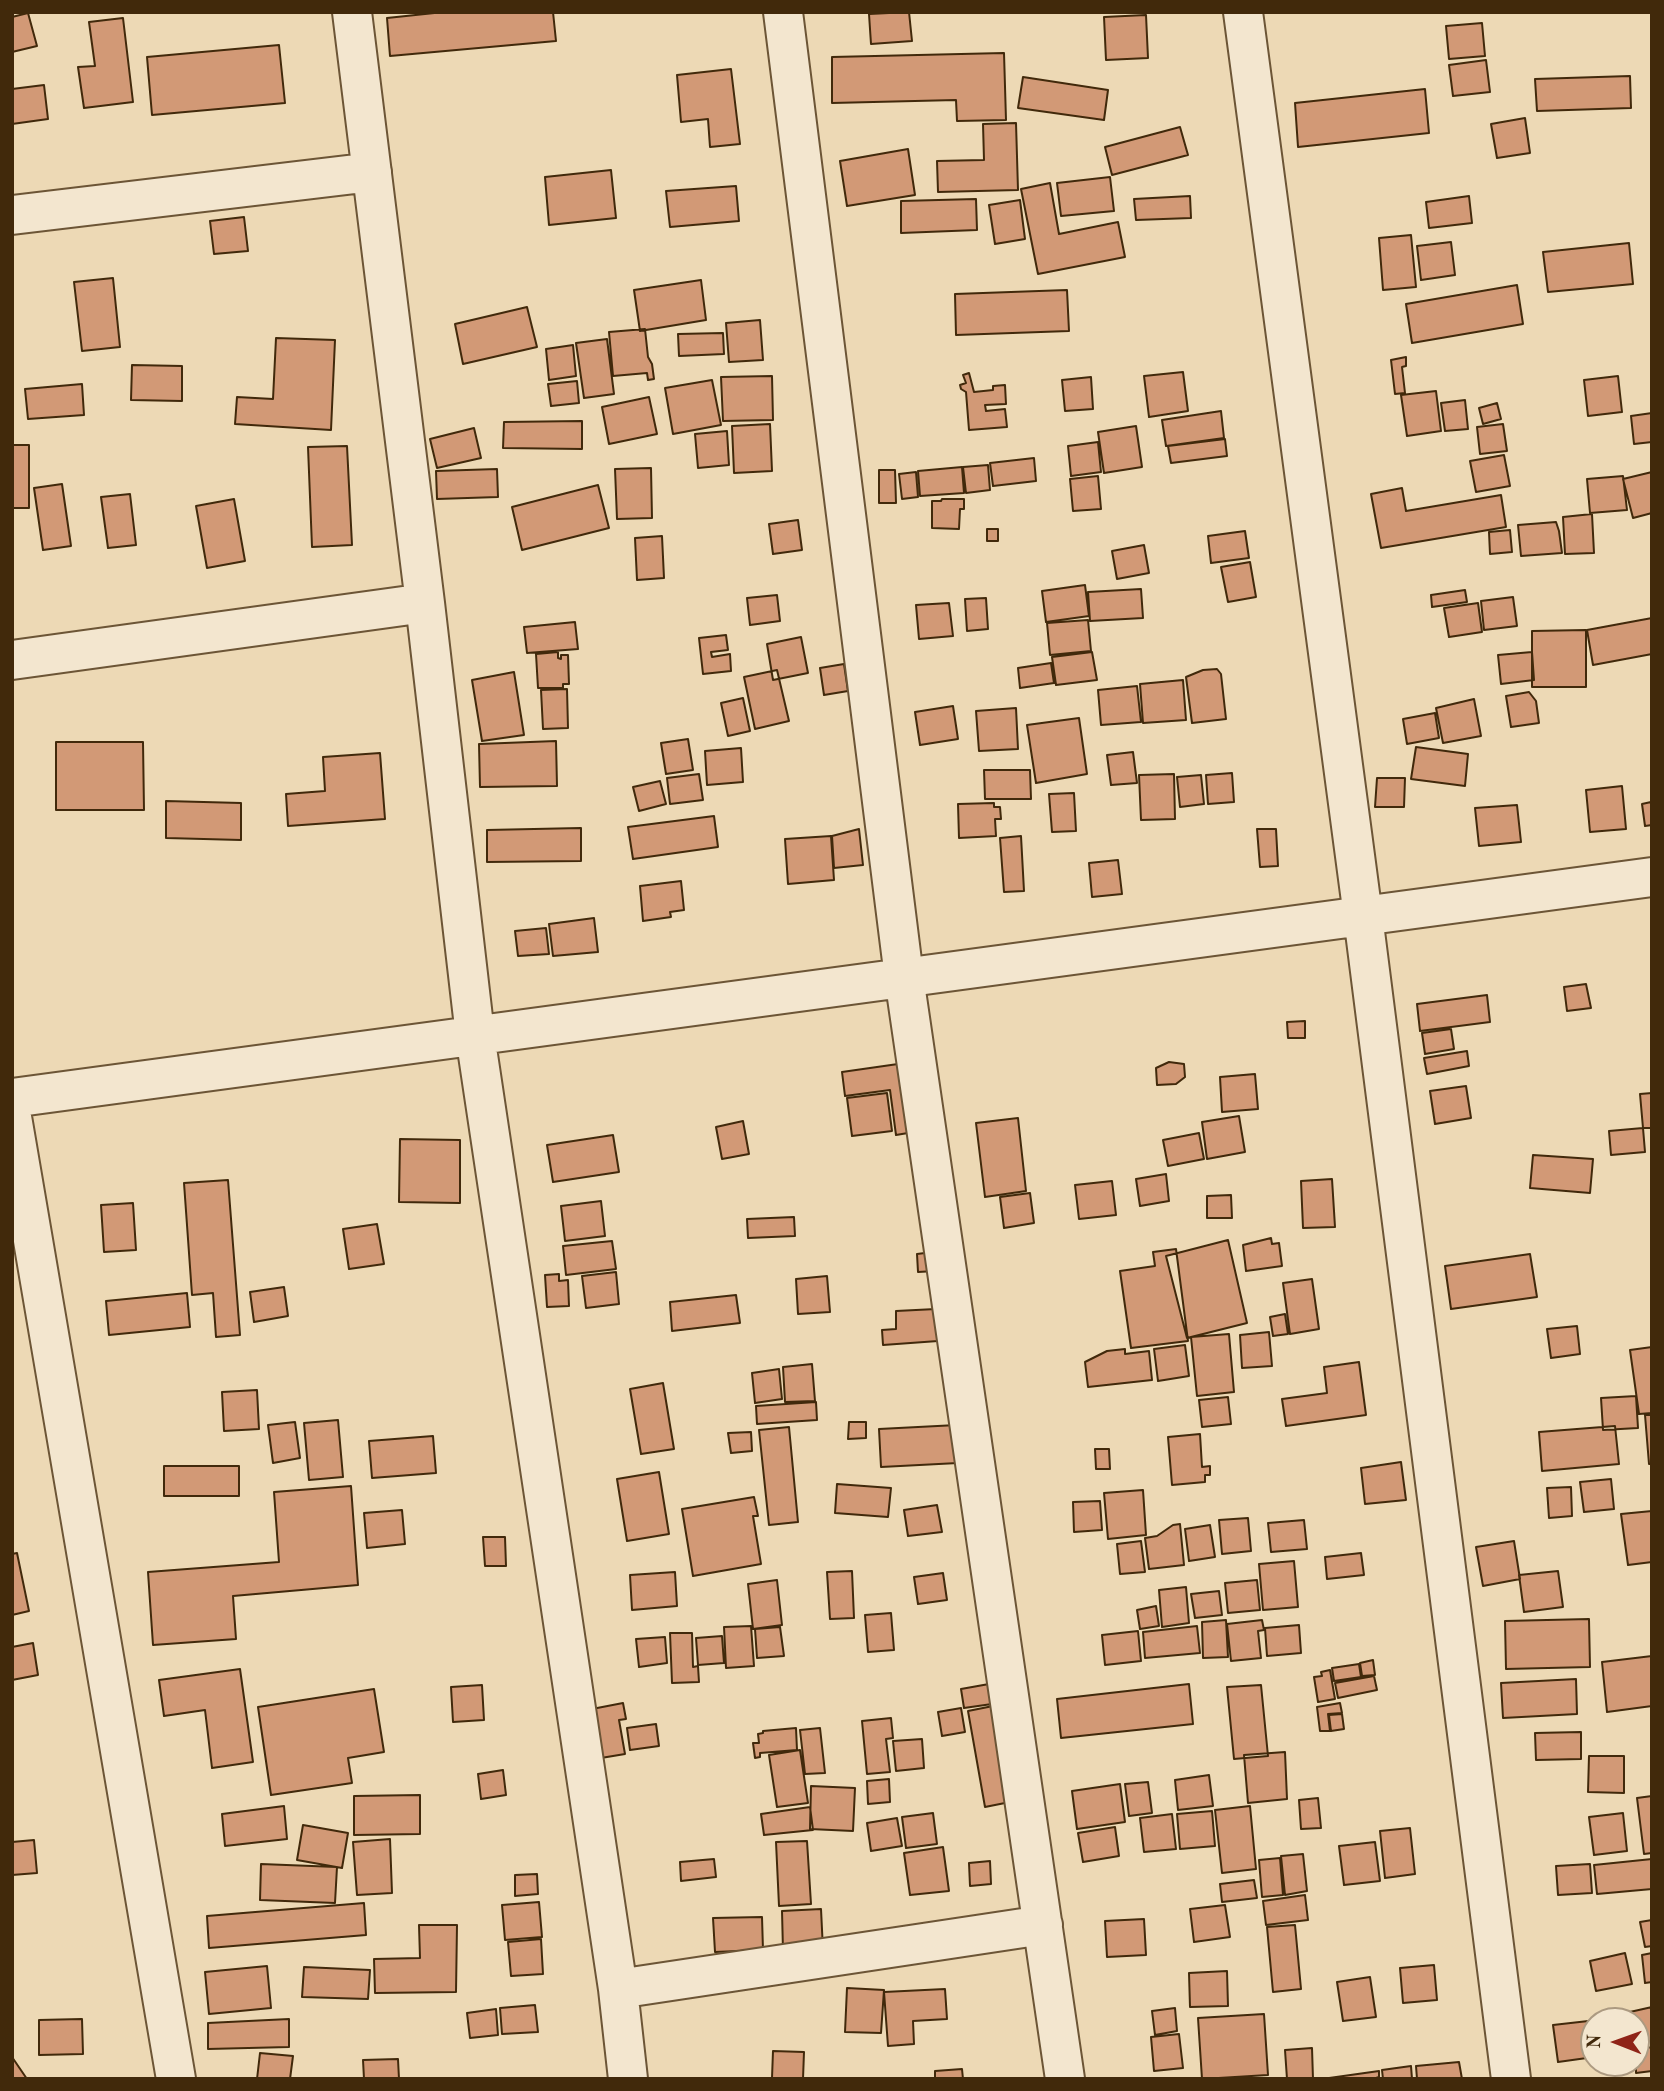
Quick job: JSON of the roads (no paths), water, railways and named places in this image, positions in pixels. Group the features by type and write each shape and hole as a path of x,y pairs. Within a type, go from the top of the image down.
{"street":[{"path":"352,12 475,1035 618,1989 628,2079"},
{"path":"783,12 904,977 1065,2079"},
{"path":"1243,12 1363,916 1511,2079"},
{"path":"12,215 372,172"},
{"path":"12,660 425,603"},
{"path":"12,1098 1652,877"},
{"path":"12,1117 176,2079"},
{"path":"618,1989 1043,1925"}]}
